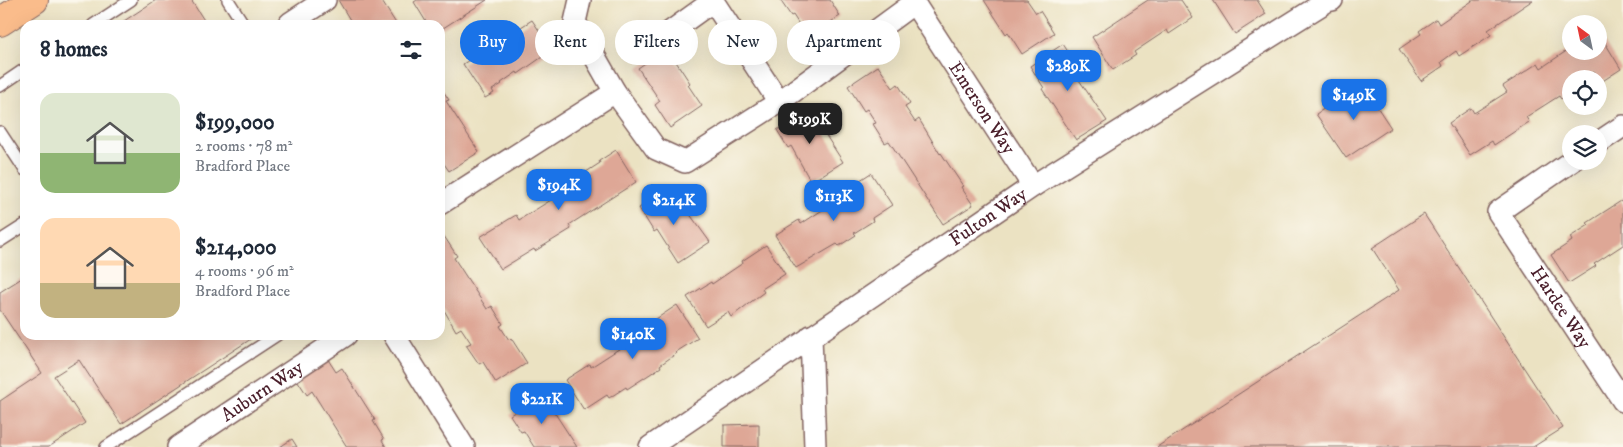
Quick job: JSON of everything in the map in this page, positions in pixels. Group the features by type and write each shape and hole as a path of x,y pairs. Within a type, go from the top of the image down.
{"main road":[{"path":"0,22 34,0"}],"street":[{"path":"296,20 325,0"},
{"path":"580,0 574,22 615,92 656,149 685,162 779,102 914,2"},
{"name":"Fulton Way","path":"650,447 1034,186 1329,0"},
{"path":"687,20 713,1 779,102"},
{"name":"Emerson Way","path":"914,2 1034,186"},
{"path":"445,201 615,92"},
{"path":"1607,137 1623,126"},
{"name":"Hardee Way","path":"1562,168 1498,212 1623,401"},
{"path":"811,336 815,447"},
{"name":"Auburn Way","path":"178,447 338,340"},
{"path":"397,340 464,447"}],"lane":[{"path":"101,20 131,0"},
{"path":"228,0 241,20"},
{"path":"0,86 20,72"},
{"path":"0,132 20,162"},
{"path":"0,241 20,228"},
{"path":"106,447 270,340"}],"building":[{"path":"156,0 191,0 204,20 126,20"},
{"path":"338,0 381,0 394,20 350,20"},
{"path":"417,0 487,0 445,27 445,20 425,20 414,2"},
{"path":"780,0 830,0 840,16 834,20 796,20 793,15 791,16"},
{"path":"984,0 1027,0 1036,13 1040,11 1054,33 1022,54 1008,32 1006,34"},
{"path":"1148,0 1181,0 1193,18 1169,34 1167,30 1134,52 1136,55 1113,70 1092,37"},
{"path":"1213,0 1257,0 1266,14 1235,34"},
{"path":"1471,0 1533,0 1488,30 1491,35 1459,56 1456,51 1441,62 1443,66 1421,81 1399,49 1421,34 1419,31 1436,19 1439,24"},
{"path":"532,20 535,24 535,62 501,83 492,90 494,93 485,98 464,65 525,65 525,24"},
{"path":"1063,44 1078,67 1073,71 1107,121 1076,140 1042,89 1044,88 1030,66"},
{"path":"1608,48 1621,69 1607,78 1607,70 1562,70 1562,98 1559,96 1526,117 1529,122 1494,145 1492,141 1470,155 1449,123 1471,108 1474,113 1507,92 1503,86 1538,63 1541,68 1562,54 1562,60 1608,60"},
{"path":"642,65 678,65 690,83 688,85 702,106 670,128 655,105 660,101 638,68"},
{"path":"878,66 893,88 898,84 910,104 905,107 915,122 919,119 940,154 963,186 961,187 973,205 943,224 889,141 885,143 873,124 876,123 867,109 864,111 848,86"},
{"path":"1362,84 1391,128 1346,158 1316,114"},
{"path":"445,94 449,100 446,101 479,152 449,171 445,165"},
{"path":"809,109 843,162 811,182 791,146 788,148 777,130"},
{"path":"616,150 636,182 569,225 571,229 501,269 480,237 516,215 519,220 551,200 549,196 565,185 564,183 581,172 583,174"},
{"path":"871,173 892,205 872,218 873,221 854,233 856,235 796,268 775,235 799,220 801,224 853,190 851,186"},
{"path":"668,189 683,211 686,209 710,242 678,263 657,230 654,232 639,208"},
{"path":"1621,201 1623,204 1623,245 1594,264 1596,266 1569,283 1551,255 1572,241 1570,237 1589,225 1587,223"},
{"path":"1424,214 1563,428 1533,447 1157,447 1399,290 1372,248"},
{"path":"445,238 457,256 454,258 487,309 492,306 503,324 500,326 509,340 511,338 527,363 496,383 483,362 479,364 466,345 471,343 461,328 456,331 445,312"},
{"path":"766,245 785,274 762,289 764,292 731,317 728,312 706,326 687,297 711,282 712,284"},
{"path":"20,279 20,340 0,310 0,292"},
{"path":"677,305 698,338 676,352 660,365 661,367 627,389 626,387 609,398 607,395 584,410 565,380 590,364 591,367 659,323 656,319"},
{"path":"20,340 249,340 121,424 79,360 54,376 85,423 49,447 0,447 0,401 42,373"},
{"path":"325,355 336,372 342,368 375,420 373,421 384,439 382,440 386,447 347,447 312,391 307,395 294,375"},
{"path":"543,395 577,447 534,447 524,431 521,432 510,415"},
{"path":"759,424 759,447 724,447 724,425"},
{"path":"292,439 297,447 280,447"}]}
